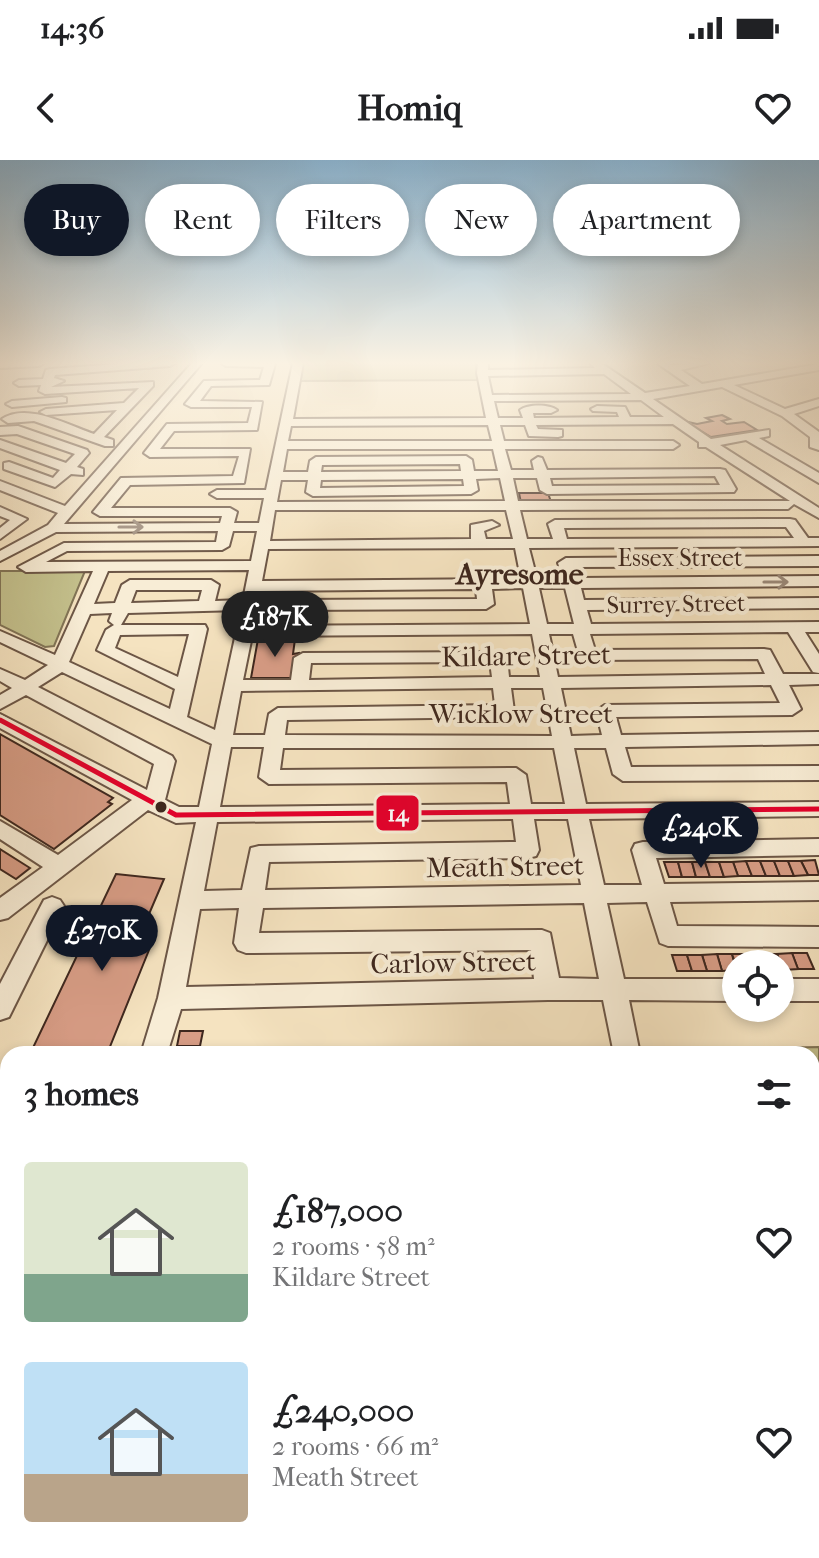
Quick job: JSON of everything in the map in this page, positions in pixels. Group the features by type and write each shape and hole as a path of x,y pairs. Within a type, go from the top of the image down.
{"street":[{"path":"4,468 55,483 83,453 13,428"},
{"path":"68,428 125,443 325,428"},
{"path":"96,438 107,428"},
{"path":"53,528 139,428"},
{"path":"170,428 150,453 246,452 265,477"},
{"path":"281,428 499,446 710,444 765,433"},
{"path":"495,428 626,1046"},
{"path":"531,428 533,433 648,432 655,445"},
{"path":"688,428 812,504 819,514"},
{"path":"786,453 816,445 816,436 806,428"},
{"path":"156,1046 171,998 245,631 251,595 249,565 263,536 265,477 284,430"},
{"path":"748,436 819,479"},
{"path":"4,448 69,468 100,472 315,476"},
{"path":"4,468 32,455"},
{"path":"717,473 729,489 547,490 538,460 676,459 684,473 755,472"},
{"path":"466,460 468,475 471,490 313,492 316,461 466,460"},
{"path":"468,475 542,474"},
{"path":"26,567 64,547 222,546 230,512 100,512 126,481 265,477"},
{"path":"82,495 265,477 513,507 788,505"},
{"path":"0,485 67,512"},
{"path":"0,511 20,519 0,557"},
{"path":"479,543 476,528 492,525"},
{"path":"8,540 53,528 227,527 263,536 479,543 812,542"},
{"path":"819,561 566,563 588,655 764,654 792,709 605,711 623,774 819,773"},
{"path":"0,567 249,565"},
{"path":"0,703 59,666 102,567"},
{"name":"Essex Street","path":"84,609 227,605 251,595 295,585 819,581"},
{"path":"292,605 486,604 483,584"},
{"path":"288,630 295,585"},
{"path":"577,605 819,603"},
{"path":"122,608 106,650 185,687"},
{"path":"793,627 819,668"},
{"name":"Surrey Street","path":"245,631 819,627"},
{"path":"114,630 199,629 177,719"},
{"path":"0,636 222,741"},
{"path":"78,674 112,652"},
{"path":"234,686 299,685 303,658 498,657 505,711 278,714 269,777 516,775 528,850 259,854 246,943 542,940 548,989"},
{"path":"0,674 165,761 150,802 0,911"},
{"name":"Kildare Street","path":"501,683 819,679"},
{"path":"0,720 176,815 819,809"},
{"name":"Wicklow Street","path":"222,741 562,742 819,738"},
{"path":"0,829 60,867"},
{"path":"819,847 643,850 668,936 819,937"},
{"name":"Meath Street","path":"191,900 819,891"},
{"path":"0,1009 52,906"},
{"name":"Carlow Street","path":"171,998 548,989 722,990"},
{"path":"794,990 819,990"}],"shaded area":[{"path":"0,571 85,571 54,646 45,647 0,625"}],"building":[{"path":"696,428 757,430 711,437"},
{"path":"519,493 548,493 551,502 521,503"},
{"path":"258,639 295,639 293,654 299,653 296,678 251,678"},
{"path":"0,734 113,798 108,802 112,804 54,849 0,815"},
{"path":"0,849 30,868 16,879 0,869"},
{"path":"815,860 819,875 808,875 801,861"},
{"path":"746,861 752,876 738,876 733,862"},
{"path":"746,861 760,861 766,876 752,876"},
{"path":"760,861 774,861 780,876 766,876"},
{"path":"774,861 788,861 794,876 780,876"},
{"path":"788,861 801,861 808,875 794,876"},
{"path":"664,862 678,862 682,877 669,877"},
{"path":"678,862 692,862 696,877 682,877"},
{"path":"692,862 705,862 710,877 696,877"},
{"path":"705,862 719,862 724,877 710,877"},
{"path":"719,862 733,862 738,876 724,877"},
{"path":"116,874 164,879 134,949 149,950 110,1046 34,1046"},
{"path":"794,953 807,953 814,969 798,969"},
{"path":"717,954 722,954 722,971"},
{"path":"717,954 722,971 707,971 702,955"},
{"path":"672,955 687,955 692,971 677,971"},
{"path":"687,955 702,955 707,971 692,971"},
{"path":"180,1031 203,1031 200,1046 177,1046"}],"transit line":[{"name":"14","path":"0,720 176,815 819,809"}],"district":[{"name":"Ayresome","path":"520,574"}]}
